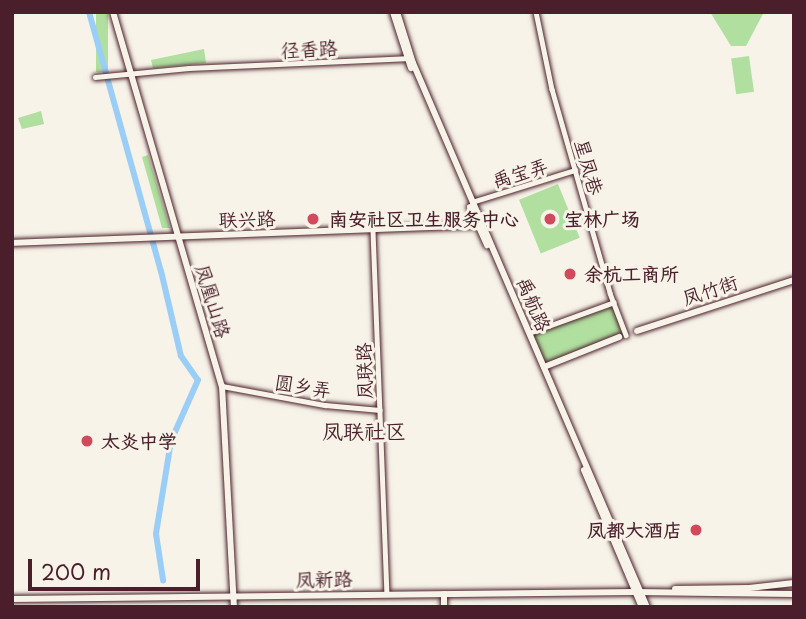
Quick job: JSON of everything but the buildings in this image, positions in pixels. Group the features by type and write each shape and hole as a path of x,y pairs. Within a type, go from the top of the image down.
{"main road":[{"name":"凤凰山路","path":"113,12 222,386 234,607"},
{"name":"禹航路","path":"395,12 409,58 645,607"},
{"name":"禹航路","path":"409,58 544,367 638,592"},
{"name":"联兴路","path":"12,243 480,225"},
{"name":"凤竹街","path":"637,331 794,280"},
{"path":"544,367 622,336"},
{"name":"凤新路","path":"638,592 749,588 794,583"},
{"name":"凤新路","path":"12,599 638,592 794,594"},
{"path":"444,594 444,607"}],"street":[{"name":"星凤巷","path":"536,12 552,89 614,302 624,327 622,336"},
{"name":"径香路","path":"98,77 207,67 409,58"},
{"name":"禹宝弄","path":"472,202 575,170"},
{"name":"凤联路","path":"373,230 387,594"},
{"path":"529,333 614,302"},
{"path":"622,336 637,331"},
{"name":"圆乡弄","path":"222,386 324,405 380,411"}],"green space":[{"path":"96,12 108,12 108,72 96,72"},
{"path":"710,12 764,12 746,46 731,46"},
{"path":"204,49 206,63 153,68 151,60"},
{"path":"749,56 754,92 736,94 731,59"},
{"path":"41,111 44,124 22,129 18,118"},
{"path":"148,155 170,228 162,228 142,157"},
{"name":"宝林广场","path":"558,184 580,238 541,254 519,200"},
{"path":"612,307 625,332 546,364 532,334"}],"waterway":[{"path":"89,12 161,271 181,356 198,380 171,441 156,534 163,580"}],"place":[{"name":"南安社区卫生服务中心","path":"313,219"},
{"name":"宝林广场","path":"550,219"},
{"name":"余杭工商所","path":"570,274"},
{"name":"太炎中学","path":"87,441"},
{"name":"凤都大酒店","path":"696,530"}],"district":[{"name":"凤联社区","path":"364,430"}]}
